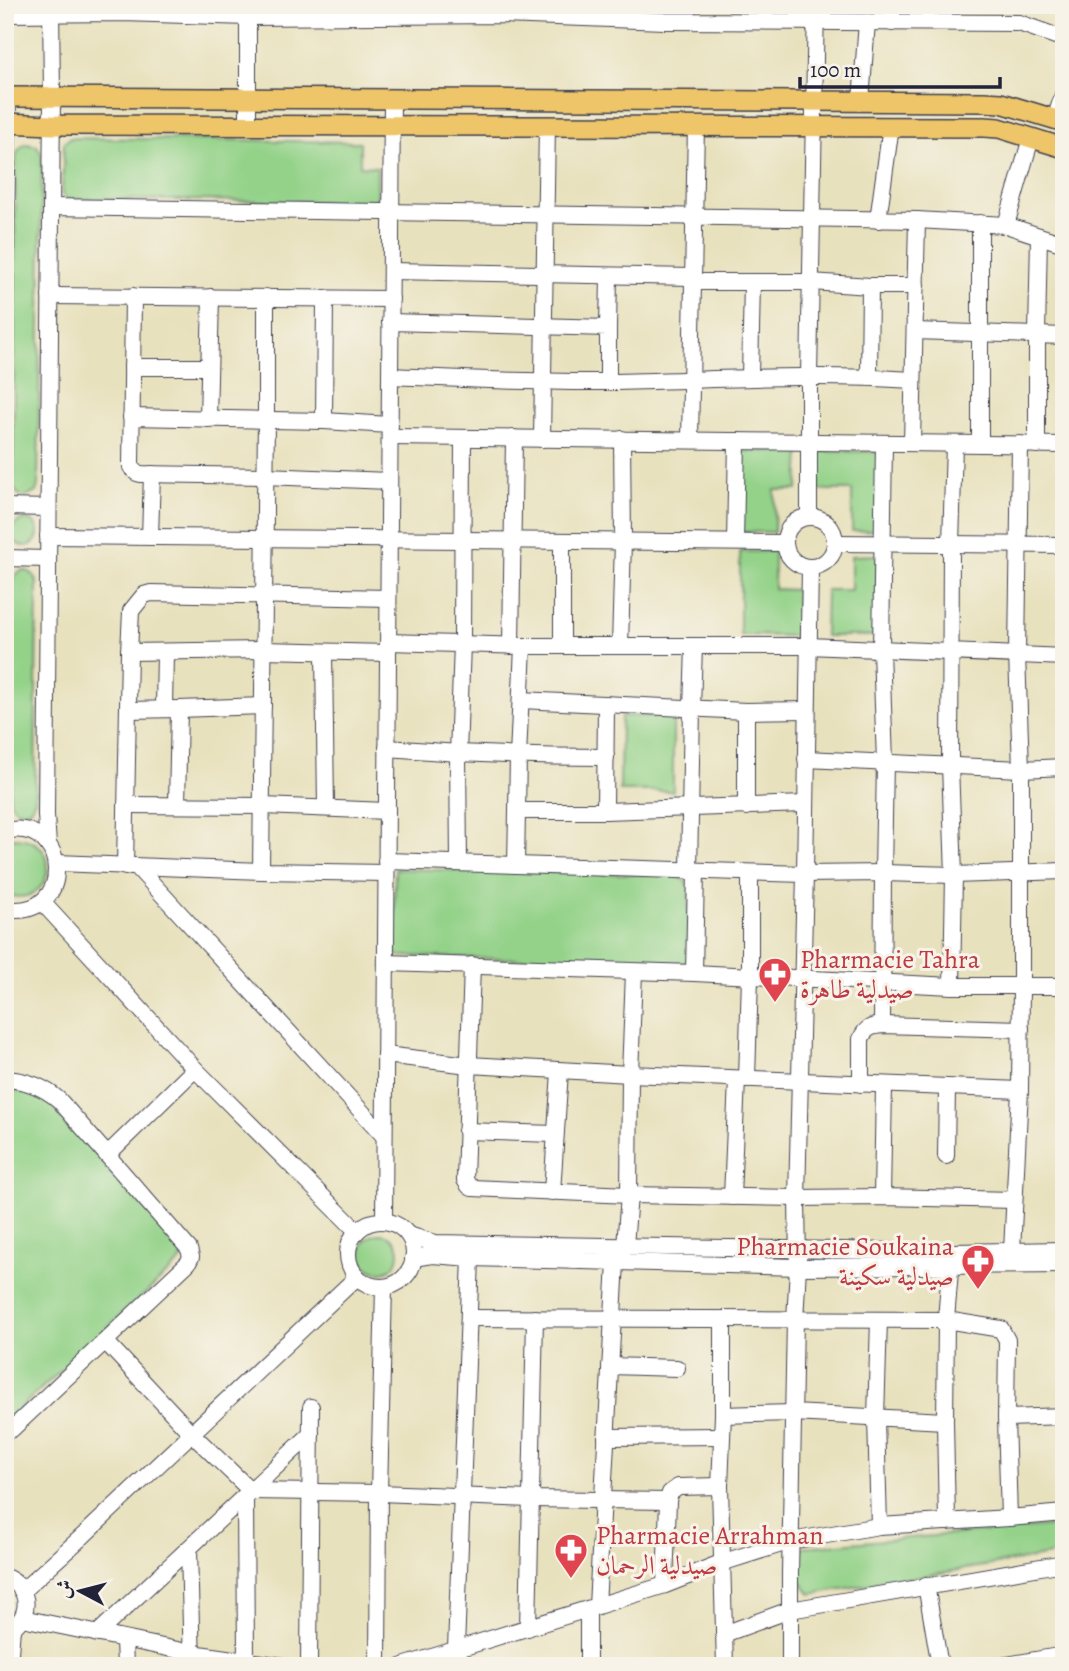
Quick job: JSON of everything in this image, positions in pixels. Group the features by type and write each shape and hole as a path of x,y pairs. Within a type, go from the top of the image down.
{"main road":[{"path":"6,97 1002,103 1059,121"},
{"path":"6,123 984,127 999,128 1064,148"}],"street":[{"path":"892,5 892,23"},
{"path":"5,14 51,9 122,13 502,10 816,13 867,22 1019,23 1064,39"},
{"path":"48,845 46,815 51,9"},
{"path":"248,11 248,125"},
{"path":"809,517 816,13"},
{"path":"861,101 867,22"},
{"path":"1059,121 1064,92"},
{"path":"5,307 6,97"},
{"path":"384,1221 392,98"},
{"path":"542,439 547,125"},
{"path":"690,440 696,125"},
{"path":"878,220 891,126"},
{"path":"1006,225 1031,138"},
{"path":"51,208 917,220 1006,225 1064,244"},
{"path":"912,443 917,220"},
{"path":"980,223 980,444"},
{"path":"1012,1251 1021,1029 1021,769 1017,654 1020,545 1037,335 1039,236"},
{"path":"391,271 916,286"},
{"path":"608,382 609,276"},
{"path":"750,377 752,282"},
{"path":"869,377 870,286"},
{"path":"50,296 391,299"},
{"path":"133,296 131,467 137,473 389,481"},
{"path":"208,419 211,297"},
{"path":"261,871 266,298"},
{"path":"324,421 325,298"},
{"path":"390,322 608,328"},
{"path":"915,331 1064,336"},
{"path":"132,366 209,367"},
{"path":"390,376 543,382 809,376 914,380"},
{"path":"131,417 324,421 463,438 1064,445"},
{"path":"459,863 463,438"},
{"path":"514,438 513,540 521,700 516,865"},
{"path":"620,646 622,439"},
{"path":"735,542 737,441"},
{"path":"882,1025 885,762 881,650 884,443"},
{"path":"952,986 954,875 950,765 954,443"},
{"path":"150,537 152,474"},
{"path":"5,507 48,508"},
{"path":"809,517 825,522 834,535 835,543 834,551 825,563 810,568 796,563 787,550 786,543 786,535 795,523 809,517"},
{"path":"48,536 786,543"},
{"path":"562,541 562,646"},
{"path":"835,543 1064,545"},
{"path":"5,558 48,559"},
{"path":"790,1666 810,568"},
{"path":"384,1136 132,867 126,806 131,611 144,595 388,598"},
{"path":"129,652 324,652 462,644 808,646 1064,657"},
{"path":"694,646 690,808 694,973"},
{"path":"164,652 172,709 177,805"},
{"path":"324,652 326,808"},
{"path":"521,700 746,710 807,710"},
{"path":"605,810 606,704"},
{"path":"128,709 264,706"},
{"path":"746,710 746,807"},
{"path":"387,748 518,757 606,757"},
{"path":"806,759 1021,769 1064,767"},
{"path":"517,811 805,804"},
{"path":"126,806 262,806 387,811"},
{"path":"5,831 24,830 44,839 57,863 53,888 42,902 30,909 5,909"},
{"path":"57,863 261,871 459,863 805,874 954,875 1064,871"},
{"path":"732,1197 750,976 750,873"},
{"path":"42,902 195,1069 357,1231"},
{"path":"386,963 694,973 883,984 1064,986"},
{"path":"472,965 465,1180 472,1188 629,1195 797,1198 882,1196 1014,1200"},
{"path":"588,1666 603,1500 615,1262 625,1246 629,1195 634,972"},
{"path":"861,1084 861,1039 863,1032 872,1026 1021,1029"},
{"path":"385,1055 469,1065 630,1074 1020,1090"},
{"path":"107,1155 195,1069"},
{"path":"552,1192 560,1070"},
{"path":"5,1079 30,1084 59,1100 189,1249 191,1257 188,1263 106,1342 12,1429 5,1432"},
{"path":"882,1196 884,1086"},
{"path":"946,1156 947,1088"},
{"path":"466,1131 555,1134"},
{"path":"384,1221 397,1225 408,1235 413,1258 404,1277 384,1287 369,1285 357,1277 351,1269 348,1249 357,1231 364,1225 384,1221"},
{"path":"408,1235 435,1243 798,1250 1064,1265"},
{"path":"413,1258 432,1255 798,1267 951,1259 1012,1251 1064,1250"},
{"path":"456,1650 471,1258"},
{"path":"947,1522 946,1320 951,1259"},
{"path":"22,1591 357,1277"},
{"path":"378,1666 384,1287"},
{"path":"469,1318 946,1320 1001,1329 1007,1340 1009,1518"},
{"path":"528,1628 535,1318"},
{"path":"723,1319 720,1486 725,1666"},
{"path":"879,1320 876,1418 879,1526"},
{"path":"106,1342 248,1494 250,1663"},
{"path":"610,1366 677,1368"},
{"path":"309,1666 312,1407"},
{"path":"723,1415 793,1413 945,1421"},
{"path":"1006,1418 1064,1416"},
{"path":"97,1634 311,1434"},
{"path":"606,1437 722,1436"},
{"path":"665,1585 670,1493 678,1487 720,1486"},
{"path":"248,1494 379,1493 668,1502"},
{"path":"404,1666 665,1585 721,1563 791,1541 879,1526 1064,1513"},
{"path":"189,1549 192,1659"},
{"path":"724,1633 790,1610 1064,1563"},
{"path":"5,1577 17,1583 25,1600 25,1609 13,1626 9,1666"},
{"path":"926,1585 940,1666"},
{"path":"13,1626 97,1634 192,1659 283,1666"},
{"path":"124,1640 125,1666"},
{"path":"1010,1665 1064,1655"}],"green space":[{"path":"70,138 360,142 360,166 377,167 377,199 372,202 68,199 62,195 64,143"},
{"path":"25,144 37,146 42,157 38,485 36,492 26,497 17,493 13,484 16,156"},
{"path":"741,451 800,451 798,490 775,490 774,532 740,532"},
{"path":"819,451 879,452 878,530 852,531 852,490 819,490"},
{"path":"25,520 34,524 38,533 34,542 25,546 16,542 12,533 16,524"},
{"path":"774,551 774,589 797,590 797,636 740,635 740,552"},
{"path":"878,555 877,636 825,636 826,590 851,590 851,556"},
{"path":"24,570 34,575 37,584 35,800 30,809 20,811 14,808 10,798 12,582 17,573"},
{"path":"621,716 673,716 673,791 620,791"},
{"path":"14,838 31,842 42,850 47,861 47,874 42,885 33,893 20,897 5,893 5,842"},
{"path":"395,869 675,875 685,880 689,887 688,963 399,956 394,952"},
{"path":"5,1088 31,1093 49,1102 182,1250 181,1261 10,1417 5,1417"},
{"path":"380,1234 394,1239 399,1253 394,1267 380,1272 366,1267 361,1253 366,1239"},
{"path":"1064,1525 1064,1553 811,1594 798,1578 803,1547"}],"place":[{"name":"Pharmacie Tahra صيدلية طاهرة","path":"775,1004"},
{"name":"Pharmacie Soukaina صيدلية سكينة","path":"978,1291"},
{"name":"Pharmacie Arrahman صيدلية الرحمان","path":"571,1580"}]}
